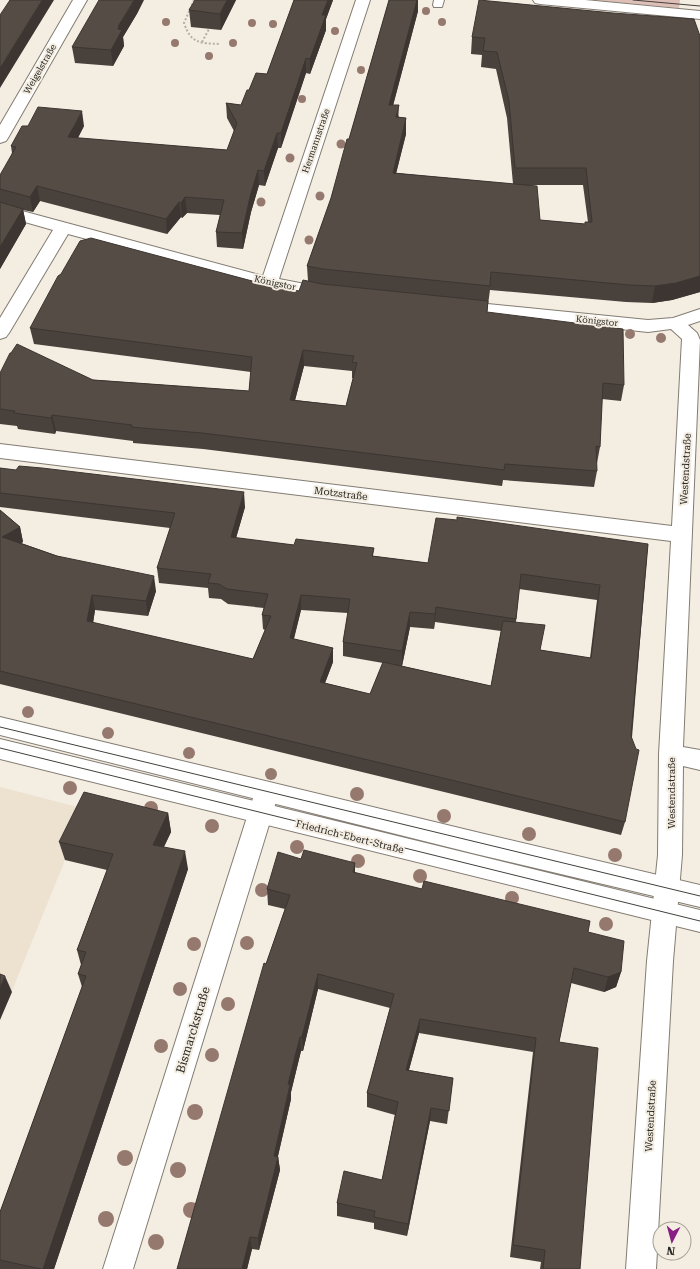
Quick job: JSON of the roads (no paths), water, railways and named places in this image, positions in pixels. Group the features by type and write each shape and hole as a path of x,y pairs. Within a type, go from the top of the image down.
{"street":[{"name":"Weigelstraße","path":"0,138 80,0"},
{"name":"Hermannstraße","path":"269,283 364,0"},
{"path":"540,0 700,15"},
{"name":"Königstor","path":"0,210 269,283 348,296"},
{"path":"0,333 63,226"},
{"name":"Königstor","path":"445,306 648,326 675,323 700,315"},
{"name":"Westendstraße","path":"641,1269 660,961 670,855 671,754 691,337 675,323"},
{"name":"Motzstraße","path":"0,451 682,535"},
{"name":"Friedrich-Ebert-Straße","path":"0,726 264,803 665,913 700,921"},
{"name":"Friedrich-Ebert-Straße","path":"0,749 264,803 700,896"},
{"path":"671,754 700,760"},
{"name":"Bismarckstraße","path":"118,1269 264,803"}],"tram line":[{"path":"633,0 700,6"},
{"path":"0,727 700,896"},
{"path":"0,748 700,921"}]}
